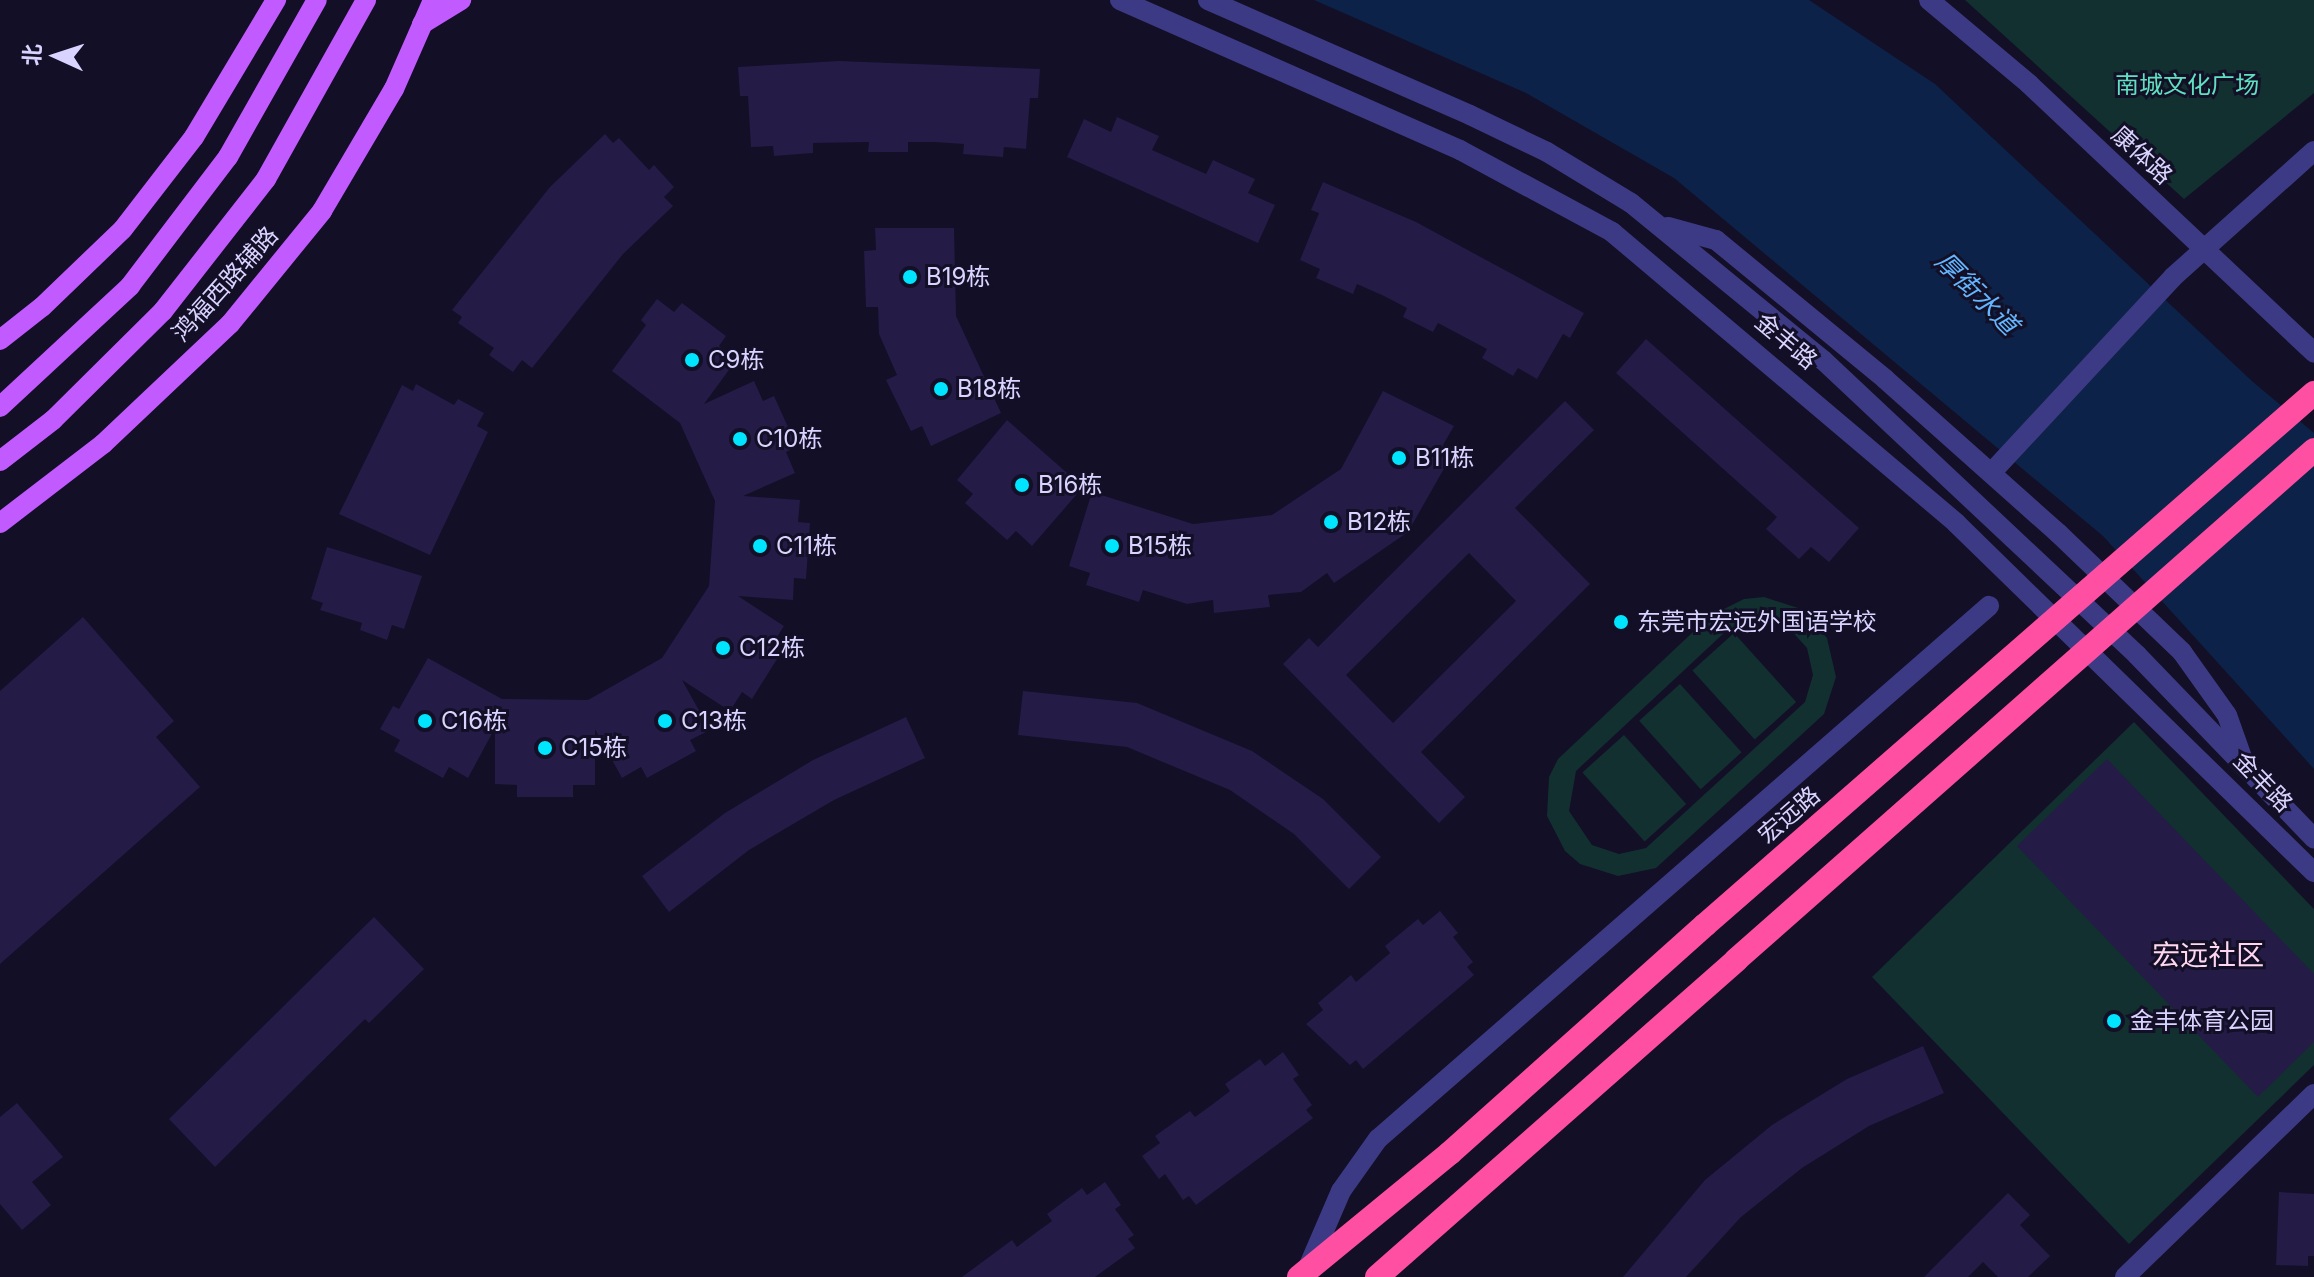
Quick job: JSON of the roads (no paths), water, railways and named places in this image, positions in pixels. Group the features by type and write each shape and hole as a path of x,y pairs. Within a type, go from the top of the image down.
{"highway":[{"name":"宏远路","path":"1302,1275 1450,1153 1705,925 2314,393"},
{"path":"1377,1277 2314,450"}],"main road":[{"path":"0,340 42,307 123,229 194,137 276,0"},
{"path":"0,407 130,286 228,157 317,0"},
{"path":"0,461 53,420 163,311 266,179 366,0"},
{"name":"鸿福西路辅路","path":"0,523 103,444 230,324 322,211 394,89 433,0"},
{"path":"422,24 461,0"}],"street":[{"name":"金丰路","path":"1120,0 1460,150 1612,232 1956,523 2314,872"},
{"name":"金丰路","path":"1208,0 1534,146 1657,223 1823,360 2137,655 2314,838"},
{"name":"康体路","path":"1929,0 2029,84 2314,353"},
{"path":"1992,472 2173,277 2314,151"},
{"path":"1657,223 1716,240 1885,379 2058,533 2182,652 2227,715 2246,769"},
{"path":"1302,1275 1341,1191 1378,1139 1989,606"},
{"path":"2125,1277 2314,1094"}],"water":[{"name":"厚街水道","path":"1314,0 1809,0 1935,84 2253,382 2314,433 2314,769 2103,536 1674,178 1526,93"}],"place":[{"name":"B19栋","path":"910,277"},
{"name":"C9栋","path":"692,360"},
{"name":"B18栋","path":"941,389"},
{"name":"C10栋","path":"740,439"},
{"name":"B11栋","path":"1399,458"},
{"name":"B16栋","path":"1022,485"},
{"name":"B12栋","path":"1331,522"},
{"name":"C11栋","path":"760,546"},
{"name":"B15栋","path":"1112,546"},
{"name":"东莞市宏远外国语学校","path":"1621,622"},
{"name":"C12栋","path":"723,648"},
{"name":"C16栋","path":"425,721"},
{"name":"C13栋","path":"665,721"},
{"name":"C15栋","path":"545,748"},
{"name":"金丰体育公园","path":"2114,1021"}],"district":[{"name":"宏远社区","path":"2208,955"}],"park label":[{"name":"南城文化广场","path":"2187,85"}]}
